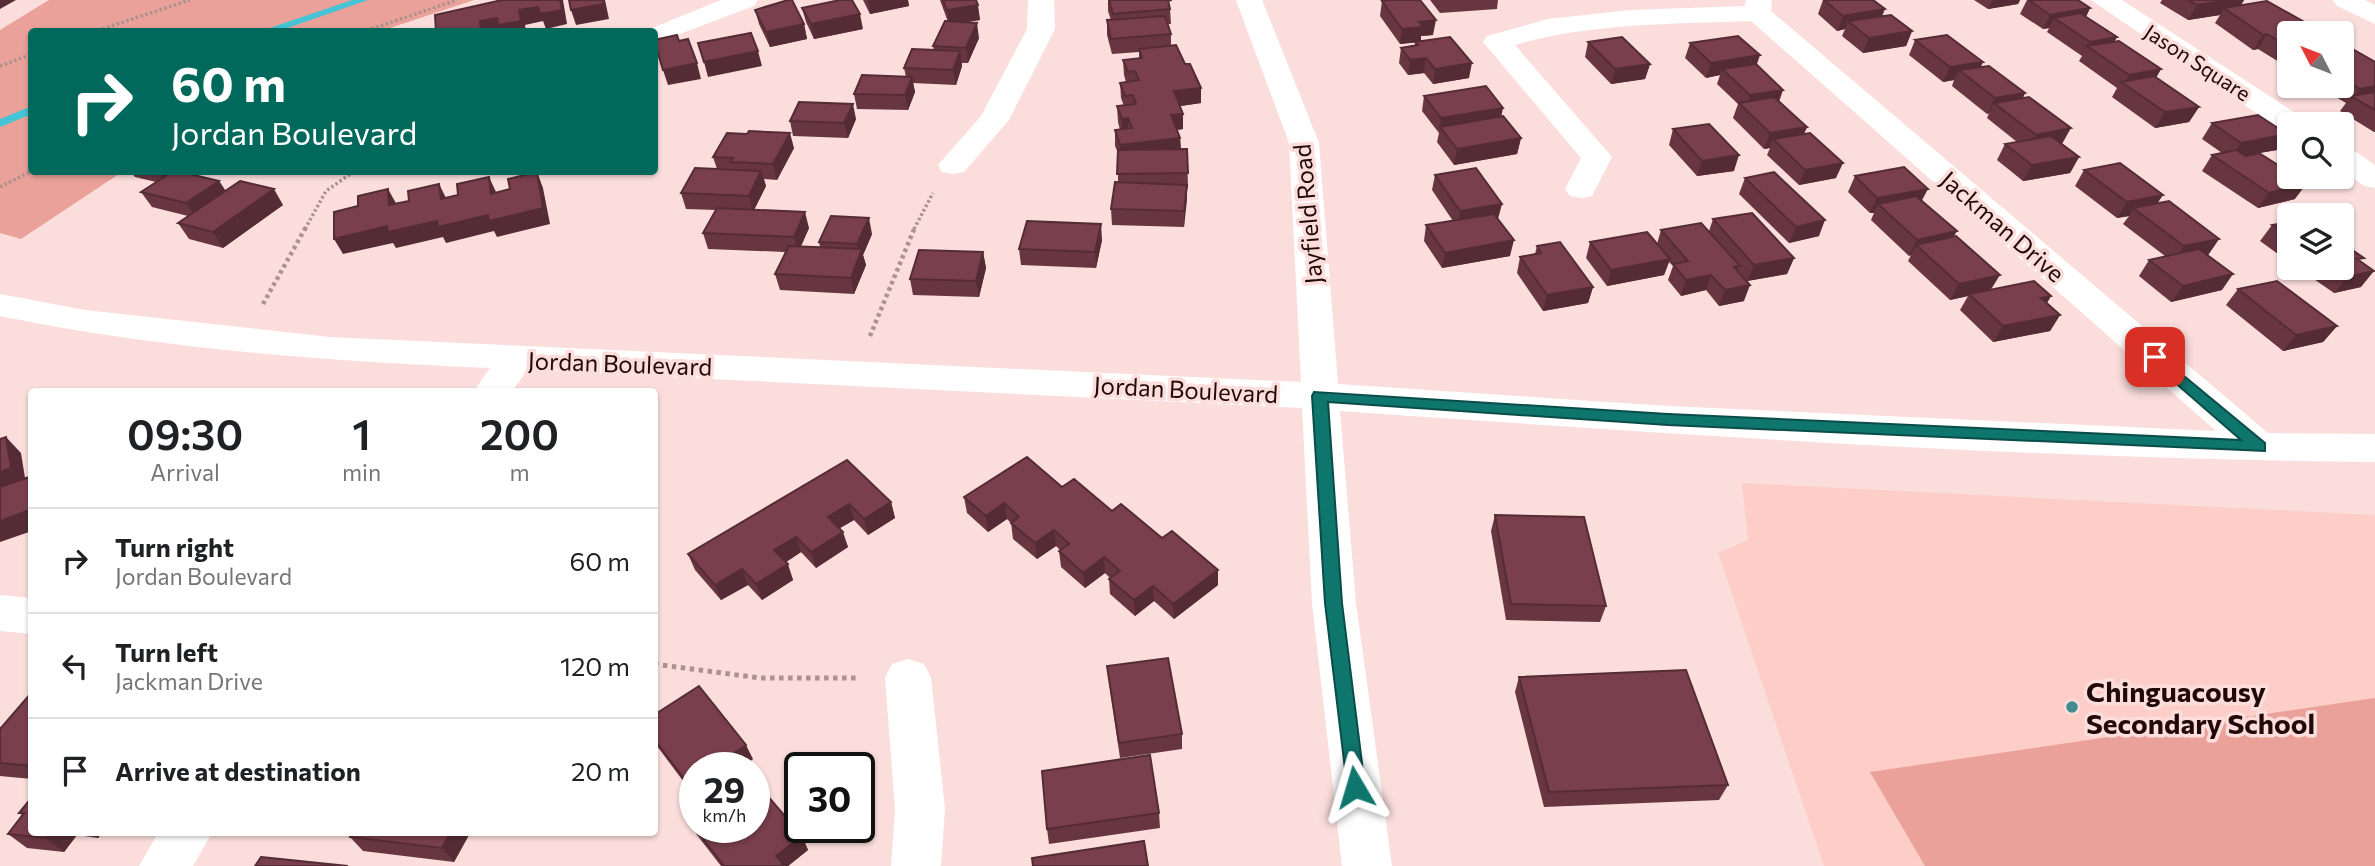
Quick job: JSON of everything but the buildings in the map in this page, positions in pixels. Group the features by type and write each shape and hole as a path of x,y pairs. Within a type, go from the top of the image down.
{"street":[{"path":"658,33 745,0"},
{"path":"953,164 994,120 1041,29 1041,0"},
{"name":"Jayfield Road","path":"1249,0 1304,142 1334,603 1367,866"},
{"name":"Jason Square","path":"2104,0 2277,114"},
{"path":"2346,0 2375,16"},
{"path":"1581,189 1597,157 1497,42 1548,27 1758,6"},
{"name":"Jackman Drive","path":"1758,6 2259,447"},
{"path":"2354,165 2375,179"},
{"name":"Jordan Boulevard","path":"0,305 85,323 243,341 516,359 1320,396 1668,419 2259,447 2375,448"},
{"path":"495,388 516,359"},
{"path":"0,613 28,616"},
{"path":"908,678 920,809 916,866"},
{"path":"164,866 185,836"}],"path":[{"path":"105,28 190,0"},
{"path":"374,28 457,0"},
{"path":"0,66 28,56"},
{"path":"856,373 923,208 953,164"},
{"path":"0,187 28,172"},
{"path":"243,341 326,191 349,175"},
{"path":"658,665 760,678 908,678"}],"shaded area":[{"path":"49,0 474,0 390,28 28,28 28,175 117,175 21,239 0,233 0,30"},
{"name":"Chinguacousy Secondary School","path":"1742,483 2375,515 2375,866 1824,866 1718,553 1748,540"},
{"path":"2375,698 2375,866 1925,866 1870,772"}],"waterway":[{"path":"276,28 363,0"},
{"path":"0,123 28,111"}],"place":[{"name":"Chinguacousy Secondary School","path":"2072,707"}],"route":[{"path":"1355,787 1334,603 1320,396 1668,419 2259,447 2155,357"}]}
